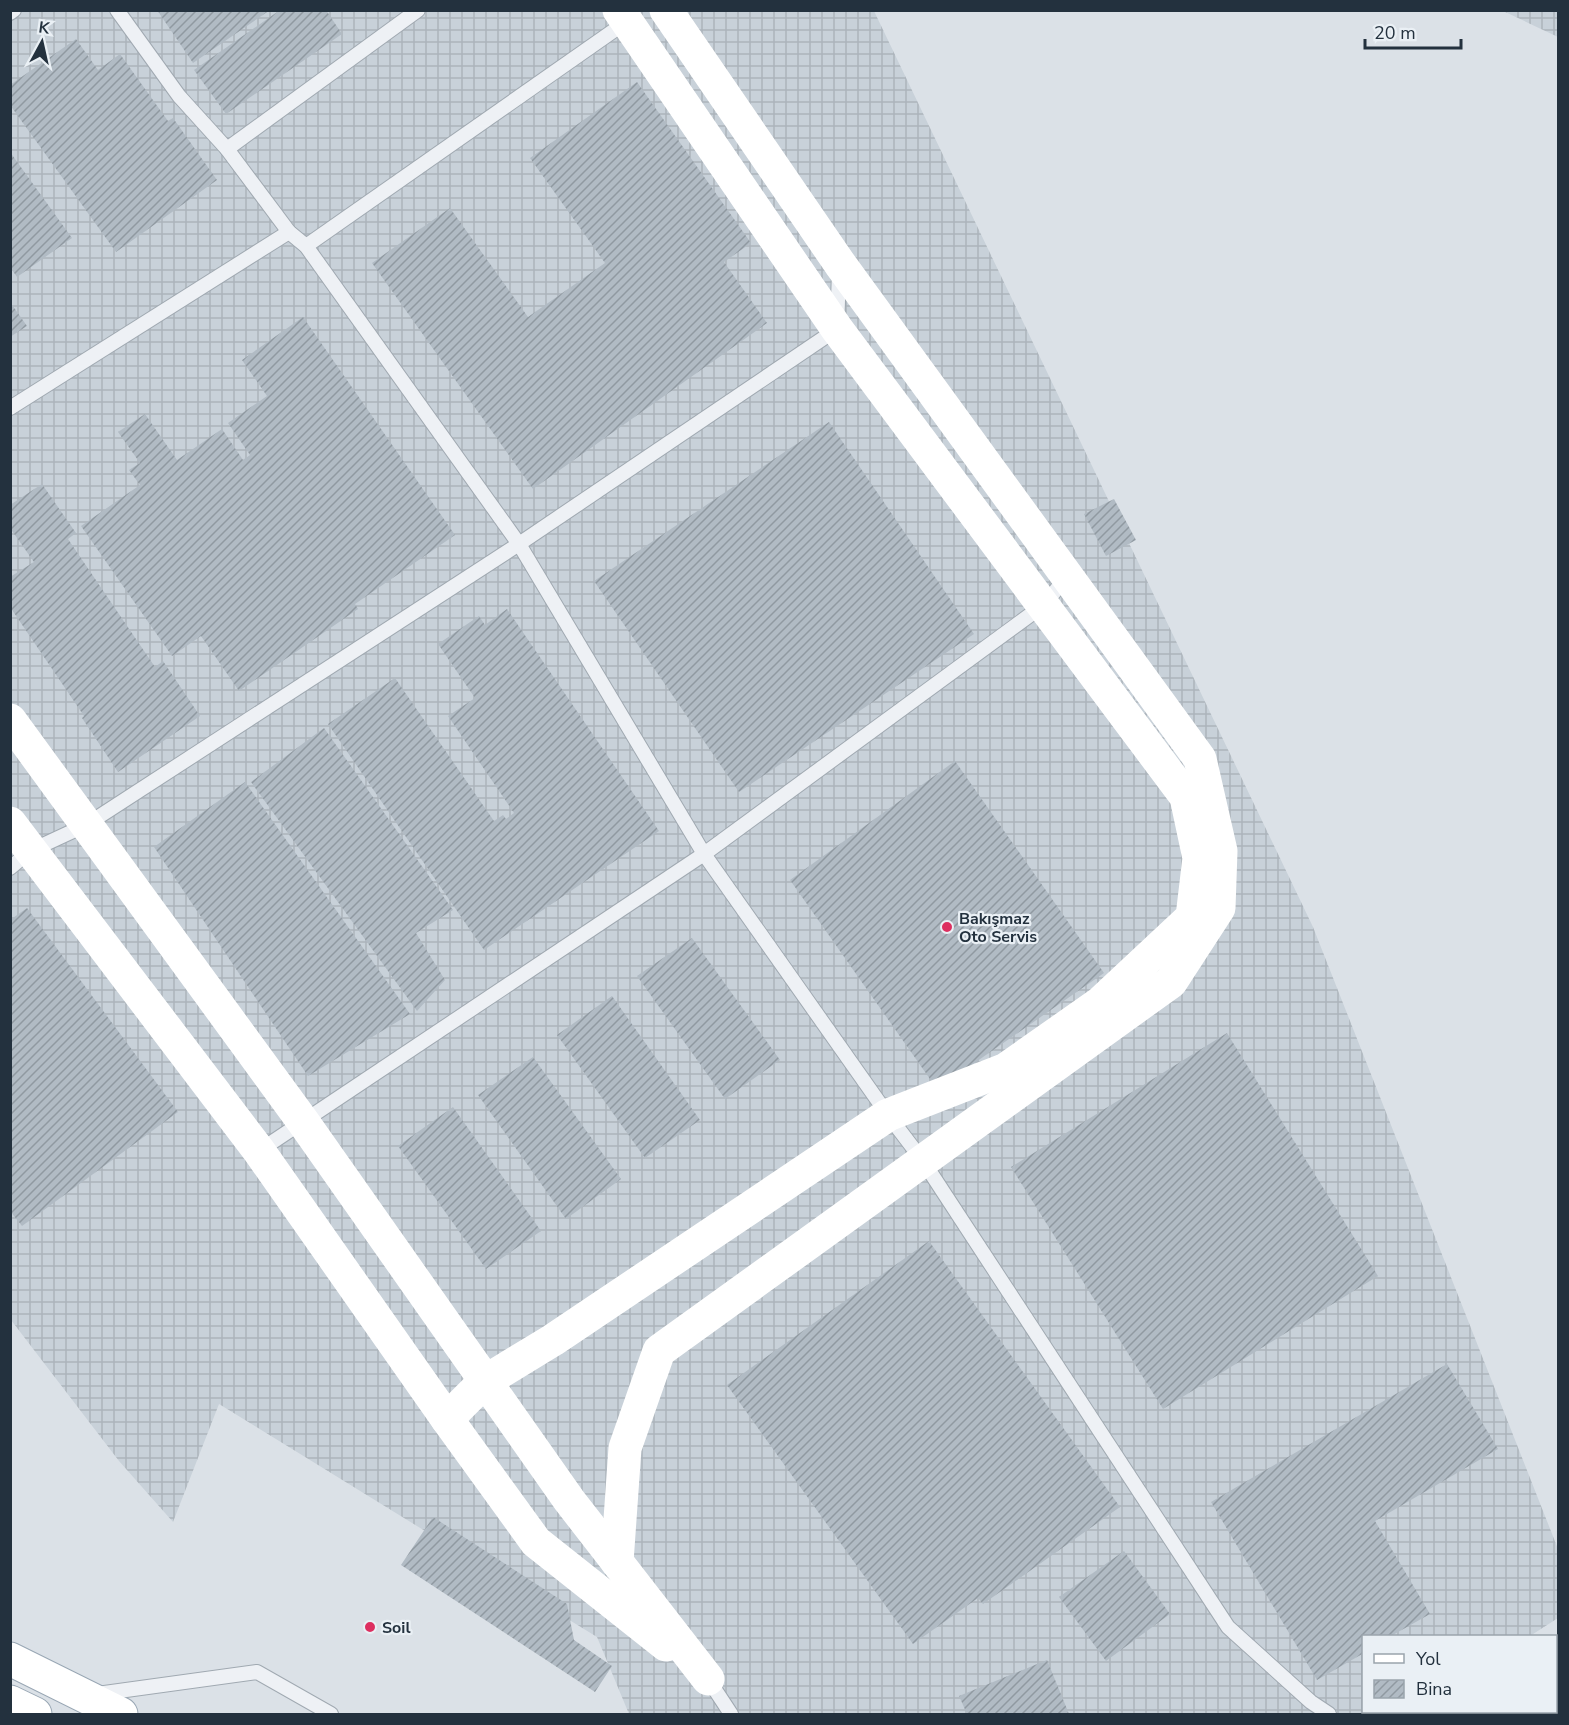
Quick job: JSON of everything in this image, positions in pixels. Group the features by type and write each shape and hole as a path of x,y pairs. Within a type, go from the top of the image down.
{"street":[{"path":"617,1562 625,1448 659,1351 1171,982 1219,908 1221,851 1200,759 840,264 666,10"},
{"path":"447,1419 484,1382 553,1340 888,1115 1006,1069 1100,1003 1192,917 1199,858 1186,797 1045,604 837,328 623,16"},
{"path":"10,720 304,1123 484,1382 617,1562 708,1678"},
{"path":"10,823 20,859 259,1151 536,1542 708,1678"},
{"path":"10,1659 122,1714"},
{"path":"10,1702 35,1714"}],"lane":[{"path":"117,10 179,96 227,149 289,232 306,246 519,544 704,854 923,1161 1228,1627 1311,1702 1329,1714"},
{"path":"227,149 418,10"},
{"path":"306,246 623,16"},
{"path":"10,408 289,232"},
{"path":"20,859 86,825 519,544 837,328 840,264"},
{"path":"259,1151 704,854 1045,604 1068,575"},
{"path":"83,1696 257,1672 331,1714"},
{"path":"708,1678 732,1714"}],"shaded area":[{"path":"11,11 874,11 1313,927 1558,1549 1558,1618 1532,1635 1362,1635 1362,1713 1410,1713 1407,1714 629,1714 597,1637 219,1404 173,1522 119,1461 11,1320"},
{"path":"1503,11 1558,11 1558,37"}],"building":[{"path":"157,10 270,10 193,63"},
{"path":"280,10 326,10 342,34 226,114 194,70"},
{"path":"76,39 98,70 120,54 168,121 173,118 217,180 116,252 10,105 10,85"},
{"path":"637,82 751,243 724,262 767,323 533,489 372,263 450,208 528,317 605,263 530,158"},
{"path":"10,152 72,238 17,277 10,267"},
{"path":"10,302 27,326 10,337"},
{"path":"303,317 455,535 355,604 358,609 239,691 201,636 172,656 81,526 140,485 129,470 140,463 118,432 145,414 177,460 222,429 243,460 250,455 228,423 267,396 242,360"},
{"path":"829,422 974,634 739,792 594,581"},
{"path":"42,484 76,533 68,539 155,667 163,661 200,716 118,772 82,718 84,716 10,607 10,577 34,562 10,528 10,505"},
{"path":"1114,499 1136,540 1106,556 1084,514"},
{"path":"507,609 659,831 484,950 328,724 395,678 494,821 503,815 506,819 514,813 448,716 475,698 438,644 479,616 485,625"},
{"path":"324,728 453,910 416,933 445,980 417,1011 251,782"},
{"name":"Bakışmaz Oto Servis","path":"955,761 1104,973 937,1089 790,880"},
{"path":"245,782 410,1014 308,1076 154,847"},
{"path":"27,908 178,1112 22,1226 10,1211 10,920"},
{"path":"692,938 780,1060 725,1099 637,976"},
{"path":"612,996 700,1120 645,1158 557,1035"},
{"path":"1227,1033 1378,1276 1163,1409 1011,1167"},
{"path":"533,1057 621,1179 566,1219 478,1095"},
{"path":"453,1107 541,1231 486,1269 398,1146"},
{"path":"929,1241 1120,1507 983,1604 978,1598 913,1644 727,1385"},
{"path":"1447,1364 1498,1449 1375,1521 1430,1614 1393,1635 1362,1635 1362,1654 1317,1680 1211,1502"},
{"path":"433,1517 567,1604 574,1640 612,1666 595,1692 401,1565"},
{"path":"1124,1551 1170,1614 1106,1661 1059,1597"},
{"path":"1047,1660 1069,1714 967,1714 959,1696"}],"place":[{"name":"Bakışmaz Oto Servis","path":"947,927"},
{"name":"Soil","path":"370,1627"}]}
